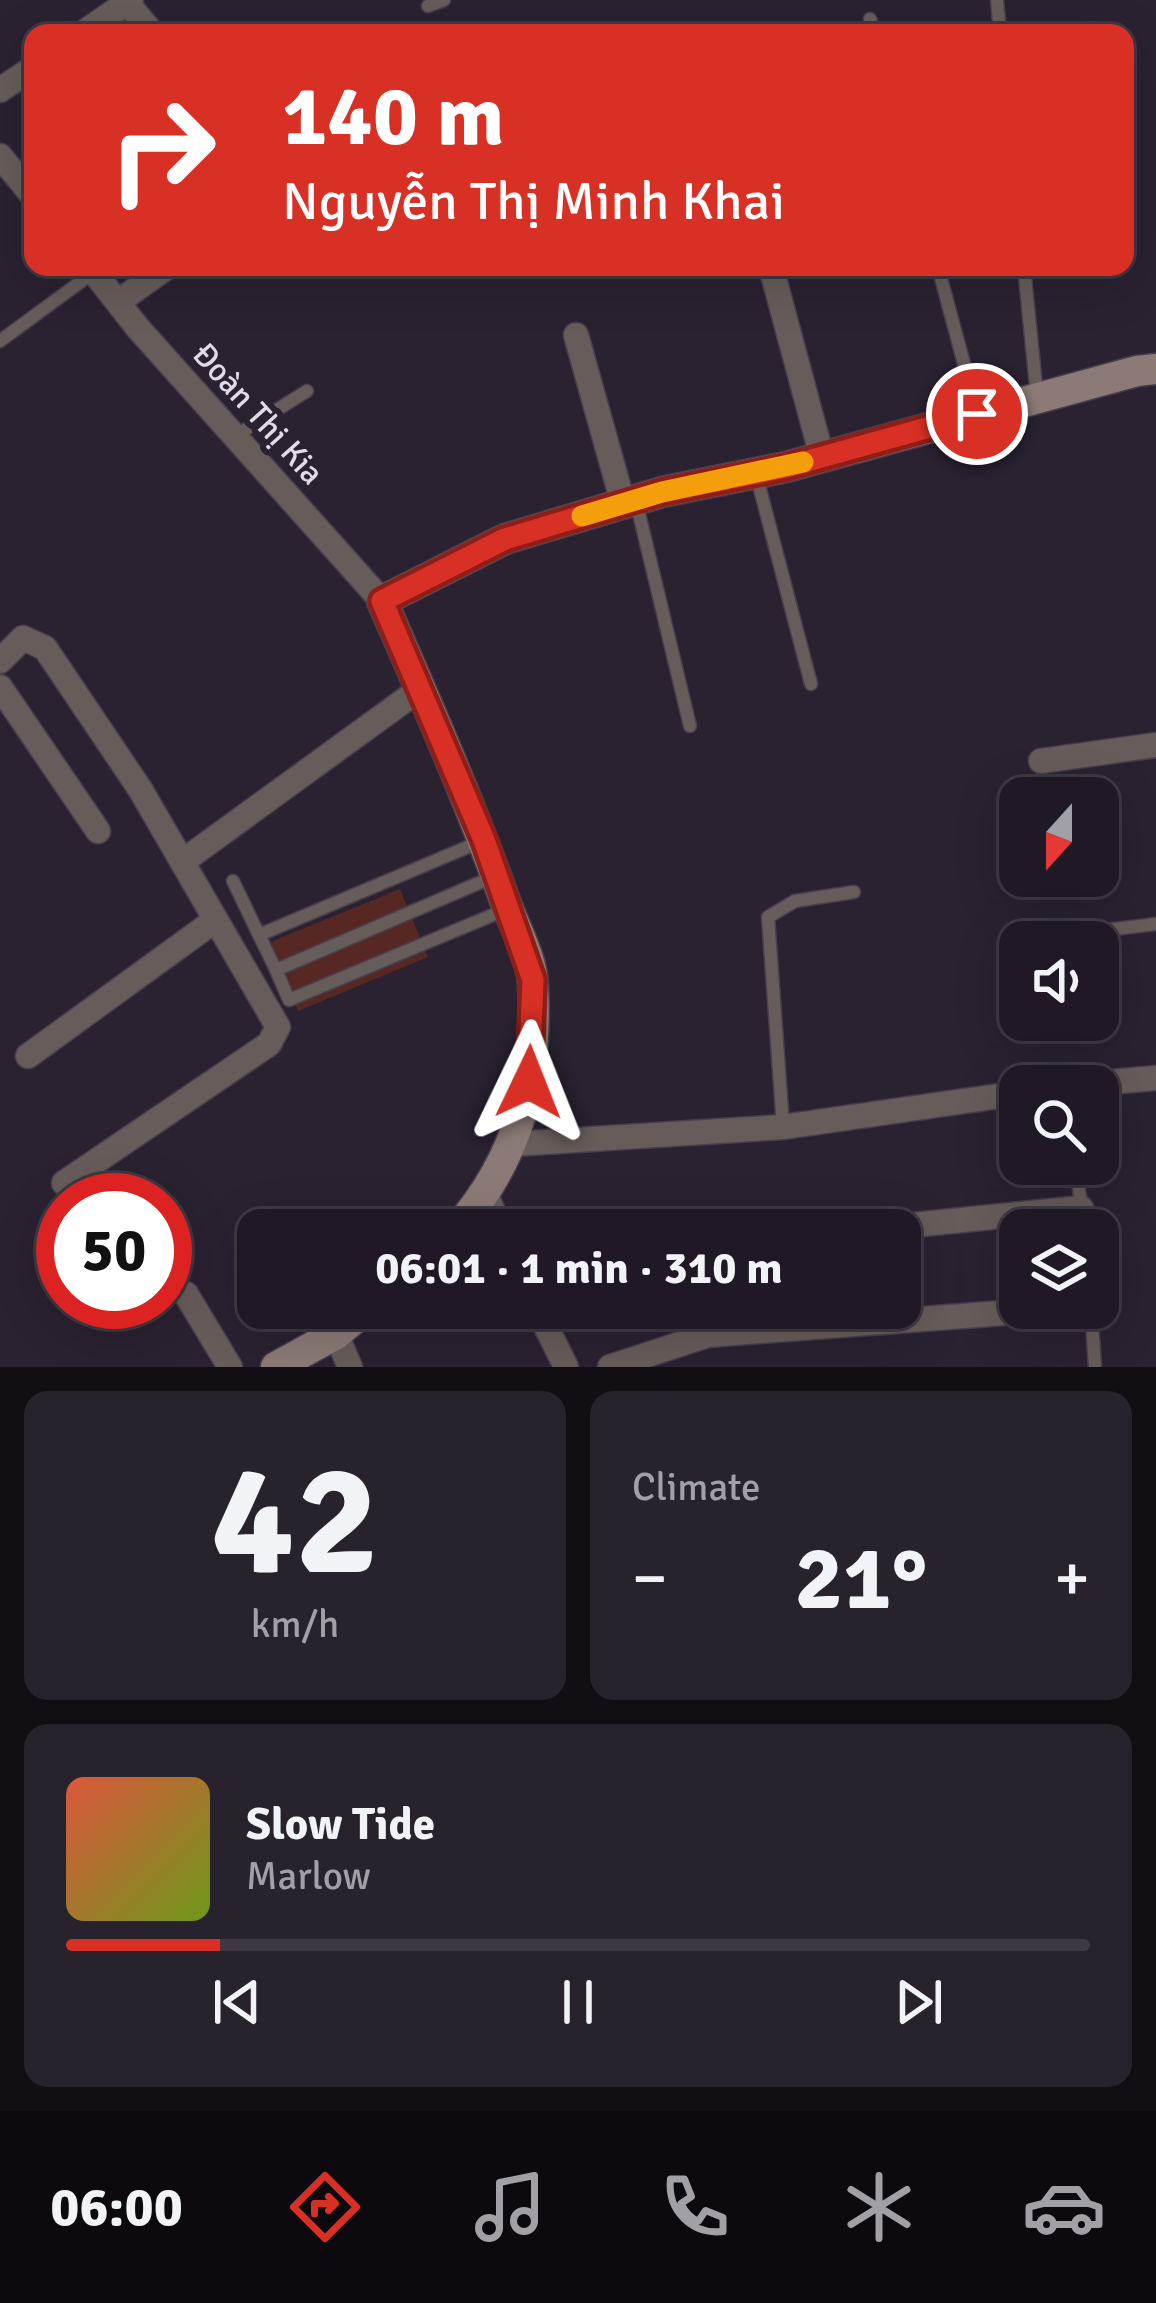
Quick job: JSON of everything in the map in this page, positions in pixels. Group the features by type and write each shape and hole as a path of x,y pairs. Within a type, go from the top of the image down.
{"main road":[{"path":"475,1209 513,1144 529,1082 533,980 484,840 382,601 505,539 630,502 1156,369"},
{"path":"276,1367 342,1329"}],"street":[{"path":"96,24 128,1"},
{"name":"Đoàn Thị Kia","path":"98,276 382,601"},
{"path":"118,302 154,276"},
{"path":"773,276 822,457"},
{"path":"576,335 630,502"},
{"path":"0,662 23,638 45,648 140,789 278,1027 269,1043 79,1173"},
{"path":"0,687 98,831"},
{"path":"182,862 420,689"},
{"path":"1041,760 1156,745"},
{"path":"28,1056 214,921"},
{"path":"1119,1081 1156,1078"},
{"path":"513,1144 783,1127 999,1096"},
{"path":"486,1196 492,1209"},
{"path":"921,1227 999,1223"},
{"path":"192,1304 230,1367"},
{"path":"610,1367 708,1335 999,1313"},
{"path":"547,1329 566,1367"},
{"path":"336,1334 350,1367"}],"lane":[{"path":"428,6 444,0"},
{"path":"0,341 83,276"},
{"path":"940,276 977,414"},
{"path":"1025,276 1038,397"},
{"path":"235,436 307,391"},
{"path":"756,473 811,684"},
{"path":"630,502 691,726"},
{"path":"260,935 484,840"},
{"path":"276,970 496,876"},
{"path":"233,881 290,1000 508,908"},
{"path":"783,1127 768,917 795,901 854,892"},
{"path":"1119,929 1156,924"},
{"path":"1092,1329 1095,1367"}],"building":[{"path":"400,889 428,957 298,1011 268,943"}],"slow traffic":[{"path":"582,516 662,492 803,462"}],"route":[{"path":"529,1082 533,980 484,840 382,601 505,539 662,492 786,467 977,414"}]}
